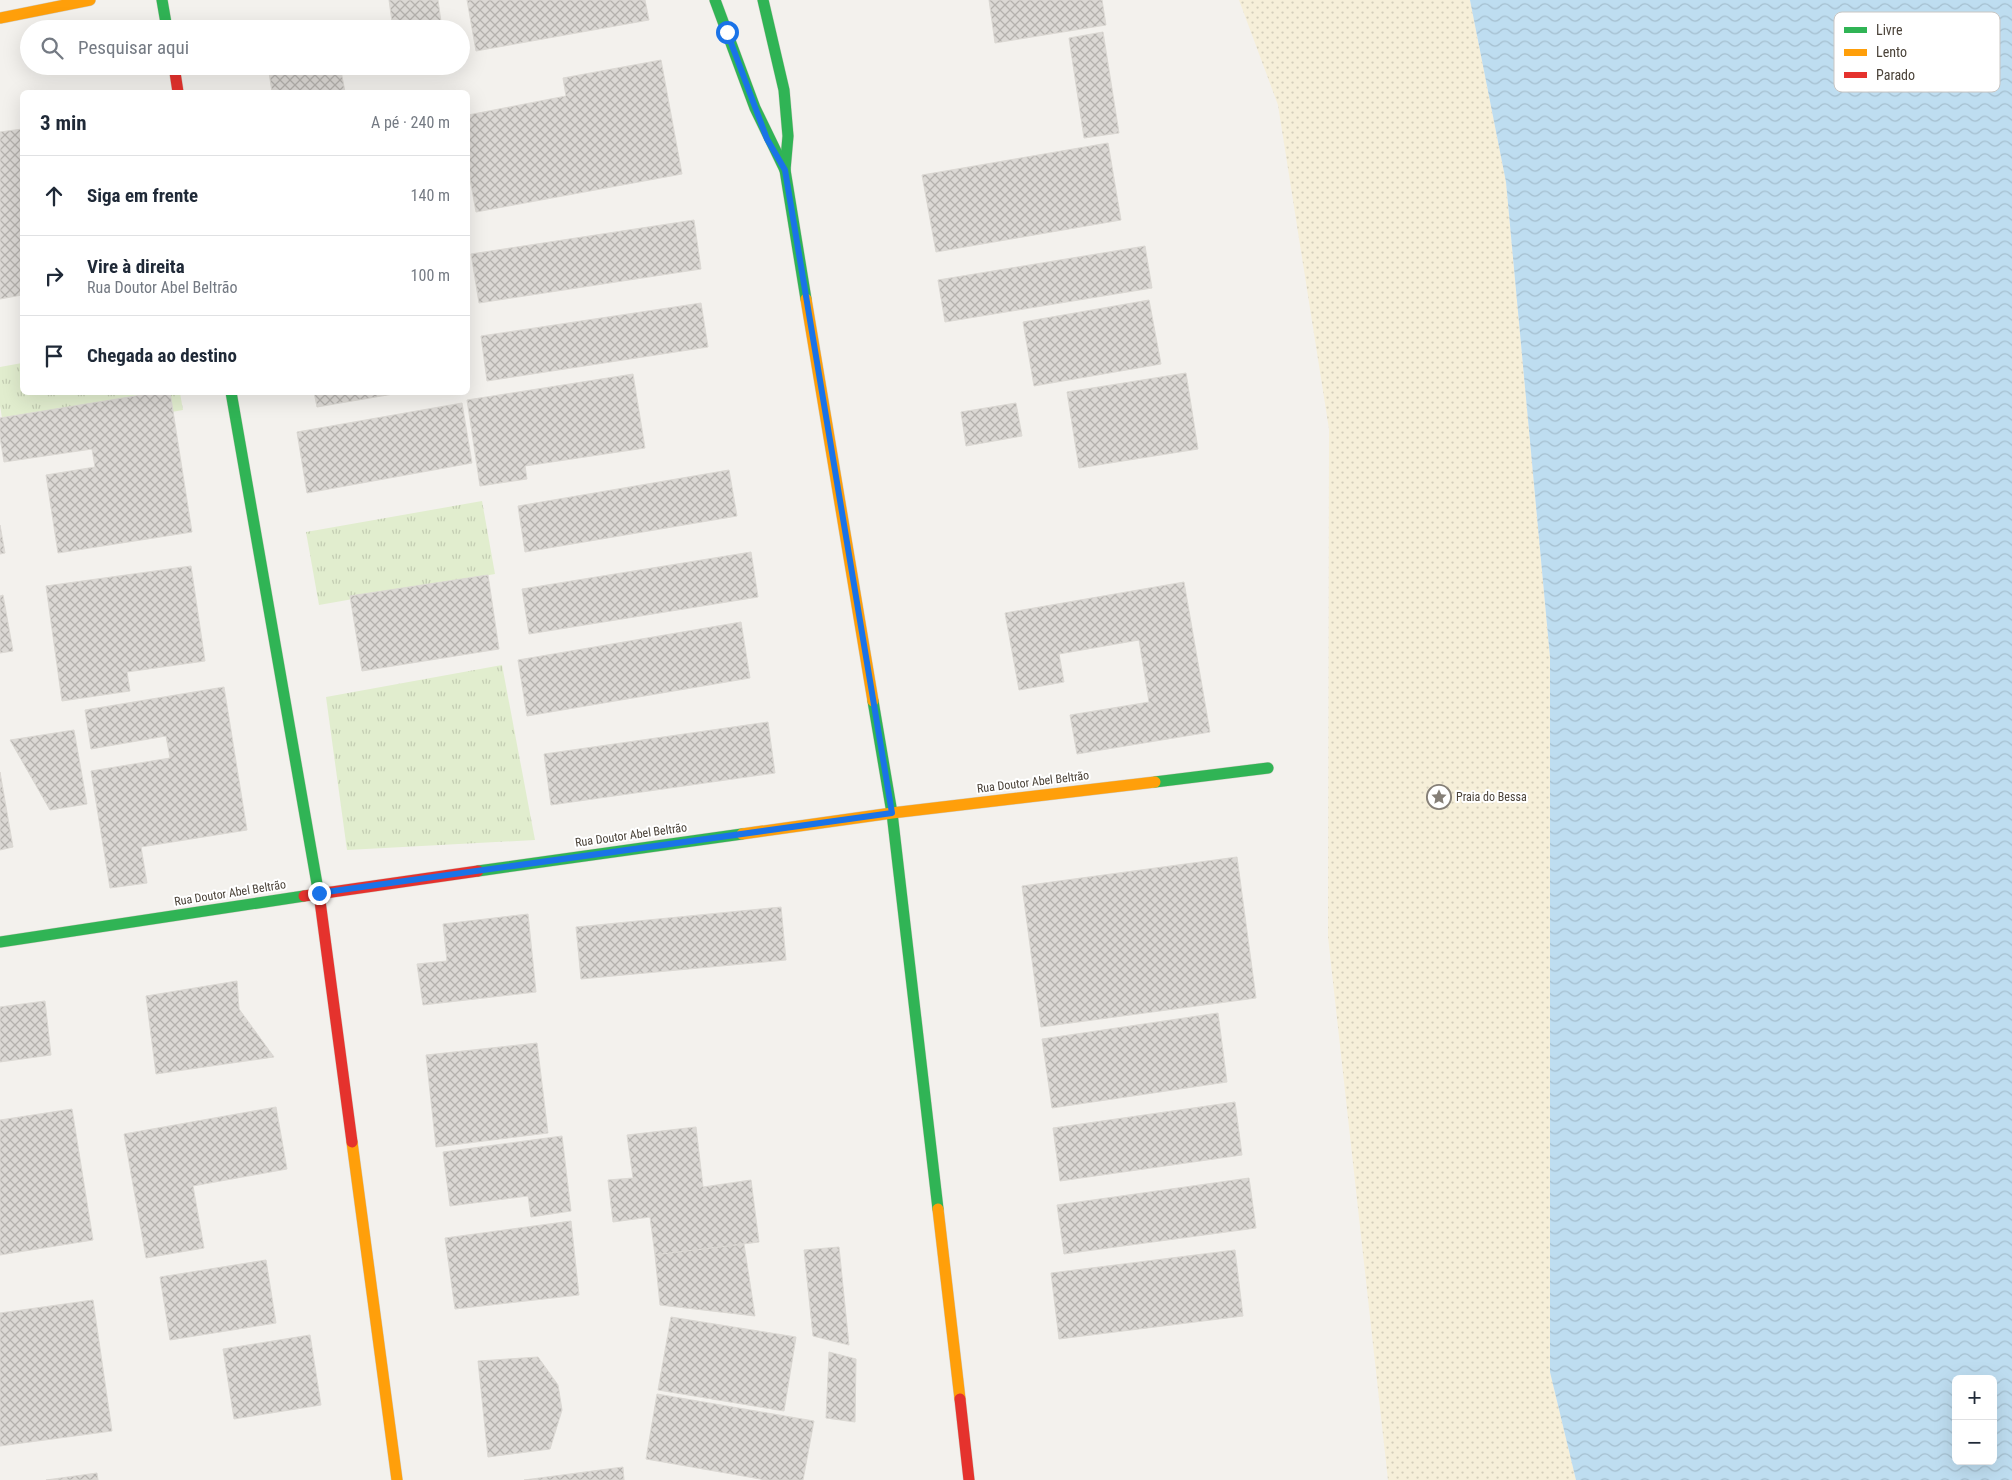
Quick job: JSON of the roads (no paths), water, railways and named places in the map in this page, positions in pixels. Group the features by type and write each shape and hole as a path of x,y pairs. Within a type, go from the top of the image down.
{"main road":[{"path":"0,18 90,0"},
{"path":"162,0 165,20"},
{"path":"715,0 763,130 785,170"},
{"path":"762,0 784,90 788,136 785,170 892,813 969,1480"},
{"path":"175,75 178,90"},
{"path":"232,395 319,893 397,1480"},
{"name":"Rua Doutor Abel Beltrão","path":"0,942 319,893 892,813 1268,768"}],"water":[{"path":"1470,0 2012,0 2012,1480 1576,1480 1550,1372 1550,657 1506,182"}],"place":[{"name":"Praia do Bessa","path":"1439,797"}]}
